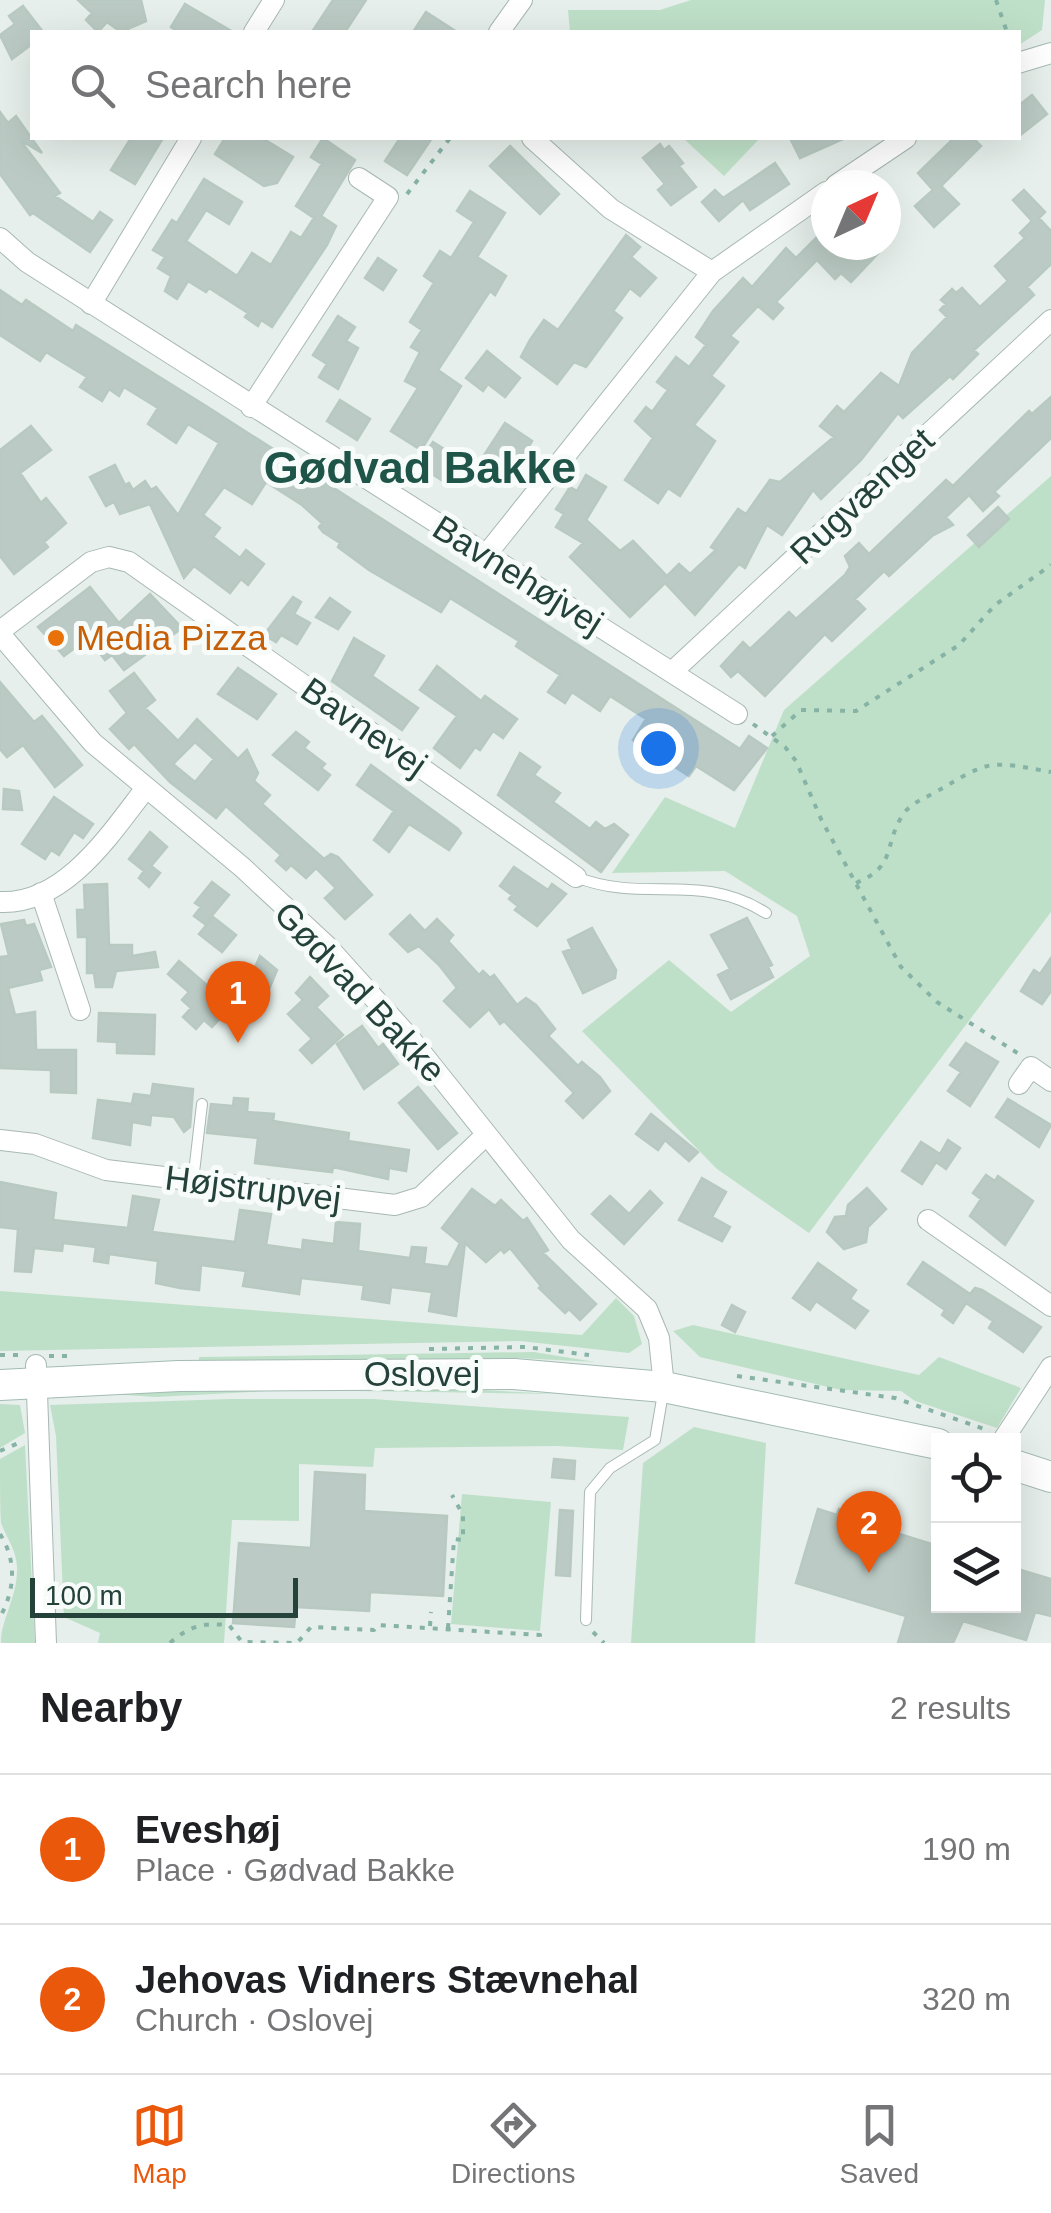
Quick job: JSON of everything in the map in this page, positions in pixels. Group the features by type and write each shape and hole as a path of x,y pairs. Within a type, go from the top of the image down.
{"street":[{"path":"255,30 274,0"},
{"path":"501,30 522,0"},
{"path":"1021,62 1051,53"},
{"path":"90,304 190,140"},
{"path":"534,140 611,209 712,272"},
{"path":"858,170 903,140"},
{"path":"250,407 388,197 359,178"},
{"path":"486,555 712,272 811,203"},
{"name":"Bavnehøjvej","path":"0,238 27,262 90,304 737,714"},
{"name":"Rugvænget","path":"673,671 1051,320"},
{"name":"Bavnevej","path":"0,632 91,562 109,557 128,562 576,876"},
{"name":"Gødvad Bakke","path":"0,632 93,743 327,946 409,1037 571,1240 646,1309 659,1338 664,1386"},
{"path":"0,902 18,902 41,893 88,860 146,788"},
{"path":"41,893 80,1010"},
{"path":"1025,1076 1051,1081"},
{"name":"Højstrupvej","path":"0,1140 35,1144 106,1170 395,1205 421,1196 486,1135"},
{"path":"928,1220 1051,1306"},
{"name":"Oslovej","path":"0,1365 36,1374 466,1372 664,1386 931,1443"},
{"path":"1007,1433 1051,1367"},
{"path":"36,1374 46,1643"},
{"name":"Oslovej","path":"0,1385 36,1374"},
{"path":"1021,1467 1051,1477"}],"lane":[{"path":"576,876 604,888 723,891 766,913"},
{"path":"194,1181 202,1104"},
{"path":"586,1620 590,1492 610,1468 655,1440 664,1386"}],"path":[{"path":"996,0 1007,30"},
{"path":"406,195 448,140"},
{"path":"772,736 801,710 856,711 959,645 995,606 1051,565"},
{"path":"737,714 772,736 796,761 901,967 914,981 1023,1057 1025,1076"},
{"path":"856,882 879,872 886,862 900,818 909,806 960,775 983,764 1003,762 1051,772"},
{"path":"448,1628 454,1539 463,1540 464,1514 452,1495"},
{"path":"0,1534 12,1564 12,1584 0,1618"},
{"path":"430,1626 431,1612"},
{"path":"170,1643 188,1627 202,1623 228,1625 242,1642 296,1643 312,1628 430,1626 540,1634 539,1643"}],"green space":[{"path":"691,0 1045,0 1042,30 1021,44 1021,30 570,30 568,10 660,10"},
{"path":"685,140 758,140 724,176"},
{"path":"1051,476 1051,912 809,1233 717,1169 582,1031 669,960 731,1012 810,956 797,916 725,871 612,873 665,797 735,828 784,710"},
{"path":"0,1291 582,1335 616,1298 634,1316 642,1344 629,1353 520,1341 0,1351"},
{"path":"693,1325 919,1375 939,1357 1021,1388 997,1428 915,1401 901,1391 841,1390 700,1357 673,1331"},
{"path":"534,1352 595,1362 518,1358 199,1364 199,1357"},
{"path":"386,1385 558,1394 289,1390 156,1397 110,1394 110,1388"},
{"path":"373,1399 629,1417 623,1450 558,1446 375,1448 373,1467 299,1464 299,1521 232,1520 224,1643 98,1643 100,1633 64,1617 56,1436 50,1405"},
{"path":"0,1404 20,1405 25,1433 0,1448"},
{"path":"694,1427 766,1443 755,1643 631,1643 643,1463"},
{"path":"25,1445 35,1643 1,1643 17,1567 1,1523 0,1459"},
{"path":"462,1494 551,1502 540,1631 451,1624"}],"building":[{"path":"78,0 141,0 146,21 126,30 107,22 96,30 86,20 92,13"},
{"path":"333,0 366,0 346,30 313,30"},
{"path":"185,4 230,30 176,30 171,27"},
{"path":"23,6 41,30 30,30 30,46 12,59 0,35 15,24 9,16"},
{"path":"426,12 454,30 414,30"},
{"path":"1032,95 1047,114 1021,135 1021,104"},
{"path":"0,112 8,123 16,116 42,153 20,140 60,193 55,196 93,222 100,212 112,220 90,252 33,213 30,215 0,174"},
{"path":"130,140 162,140 135,184 111,170"},
{"path":"224,140 265,140 293,157 277,183 264,186 215,154"},
{"path":"322,140 326,140 355,160 321,216 336,226 327,245 272,327 261,320 258,326 245,317 248,313 209,288 206,292 188,281 177,299 165,291 171,276 158,268 165,257 153,250 172,220 177,223 204,179 242,202 229,224 206,210 186,241 237,276 252,253 271,265 291,232 301,238 314,218 296,206 322,164 311,157"},
{"path":"399,140 431,140 407,175 385,161"},
{"path":"791,140 840,140 800,158"},
{"path":"952,140 975,140 981,146 941,186 959,204 934,227 915,206 933,190 918,173"},
{"path":"660,144 664,150 669,146 696,187 671,205 658,190 665,184 643,158"},
{"path":"510,146 559,194 540,214 490,166"},
{"path":"775,163 789,184 750,210 743,200 719,221 702,202 715,190 723,198"},
{"path":"1024,190 1045,212 1039,218 1051,231 1051,264 1027,287 1034,295 974,350 978,354 953,379 950,376 903,418 898,413 861,460 821,499 813,490 782,535 767,525 745,568 739,564 695,615 665,583 630,617 570,557 583,543 556,527 564,514 556,509 570,487 577,491 586,475 606,487 586,520 620,551 633,541 667,576 679,564 690,574 716,550 711,547 738,509 746,514 770,480 780,482 834,437 820,426 837,406 844,412 881,373 899,386 912,353 947,317 940,310 946,304 941,300 952,289 956,293 962,288 980,307 1008,281 995,266 1025,238 1020,233 1032,221 1013,200"},
{"path":"470,191 505,213 477,257 506,276 495,295 490,291 438,370 461,386 421,450 391,431 418,388 405,381 420,352 411,347 422,330 410,322 434,283 424,276 440,251 451,258 474,222 457,211"},
{"path":"626,235 640,247 631,257 656,278 640,296 630,288 613,311 622,318 586,367 574,362 557,384 521,357 544,320 558,330"},
{"path":"811,243 811,260 817,260 776,302 783,308 773,319 758,306 730,336 738,342 711,376 724,386 694,425 715,441 680,496 668,488 658,503 625,480 653,438 635,421 646,407 652,412 668,390 657,382 676,357 689,367 706,345 696,337 743,278 752,287 786,248 796,258"},
{"path":"378,258 396,270 383,290 365,278"},
{"path":"817,260 872,260 851,282 841,273 835,279"},
{"path":"0,290 22,305 26,300 73,331 76,325 740,749 749,736 767,748 734,790 696,766 689,776 633,740 646,719 610,696 600,711 572,692 565,703 548,692 560,675 516,646 519,641 450,598 441,612 369,570 338,547 340,543 323,532 319,527 322,523 302,505 266,482 252,504 224,487 203,515 220,528 213,537 240,558 246,550 264,564 248,585 241,579 230,593 194,566 184,578 150,504 120,514 114,502 106,506 90,477 115,465 125,485 129,483 133,490 145,481 151,490 156,487 178,515 219,443 188,424 176,443 148,424 158,408 124,387 119,396 109,389 102,401 80,387 87,377 46,352 40,361 0,335"},
{"path":"338,316 355,327 346,341 358,348 338,389 319,377 327,364 313,355"},
{"path":"487,351 520,378 505,397 488,384 483,391 466,378"},
{"path":"1051,397 1051,438 994,492 999,496 983,511 969,495 946,517 953,525 932,536 889,576 884,571 855,599 865,609 832,641 825,634 765,696 738,671 731,677 721,666 743,642 750,649 789,612 796,619 845,575 850,567 845,556 859,543 869,554 946,480 953,486 1029,411 1032,414"},
{"path":"340,400 370,419 357,440 327,421"},
{"path":"505,423 532,441 509,483 479,463"},
{"path":"31,426 51,450 20,473 41,503 46,498 66,523 44,542 48,547 14,574 0,556 0,450"},
{"path":"433,442 466,463 451,486 418,465"},
{"path":"998,507 1009,519 979,547 968,535"},
{"path":"90,587 119,623 150,594 182,628 124,670 112,655 105,660 88,638 64,656 38,627"},
{"path":"293,597 301,602 294,614 310,623 297,644 281,635 276,642 264,635"},
{"path":"330,598 350,612 338,629 316,617"},
{"path":"354,638 384,656 372,676 418,708 402,730 332,681"},
{"path":"437,666 481,701 485,696 517,719 503,738 493,731 460,768 434,748 457,716 420,690"},
{"path":"238,668 276,694 257,719 218,694"},
{"path":"134,673 155,700 145,708 178,741 197,719 238,759 247,750 258,773 254,781 270,795 262,804 324,859 331,854 338,857 372,895 345,919 325,898 336,888 316,868 306,878 291,865 286,870 276,861 281,855 226,806 216,818 170,782 134,744 129,749 110,729 127,713 110,691","holes":["195,742 214,759 195,782 173,764"]},
{"path":"0,682 34,722 42,716 82,765 55,787 23,745 7,757 0,749"},
{"path":"296,732 309,742 304,748 325,764 321,768 330,775 318,790 273,755"},
{"path":"520,753 540,767 534,775 560,793 553,802 590,829 596,822 605,829 614,824 628,835 601,872 498,795"},
{"path":"371,765 458,829 461,833 449,850 409,824 389,852 374,840 394,811 357,785"},
{"path":"4,789 19,791 22,810 3,809"},
{"path":"54,797 93,824 83,838 74,832 59,855 51,850 45,859 22,844"},
{"path":"150,832 167,847 151,866 160,873 149,887 139,878 144,871 129,859"},
{"path":"514,867 548,890 552,884 566,894 537,926 515,910 518,906 509,899 512,895 500,886"},
{"path":"212,882 229,895 205,924 194,916 201,907 195,903"},
{"path":"107,884 109,945 132,945 132,956 155,952 158,967 116,971 112,987 96,987 94,973 87,973 87,937 78,937 77,910 85,910 84,885"},
{"path":"410,915 425,931 437,919 453,935 448,941 479,975 483,971 490,978 494,975 517,1005 526,998 536,1005 555,1029 548,1036 578,1066 582,1062 600,1077 610,1091 583,1118 566,1101 574,1093 504,1021 500,1024 489,1009 470,1027 444,1001 457,988 439,965 419,946 408,952 390,934"},
{"path":"213,917 236,935 222,952 199,934"},
{"path":"747,918 772,965 768,967 773,977 731,999 718,975 730,969 711,935"},
{"path":"24,920 26,926 34,924 51,967 39,970 42,980 8,988 15,1015 35,1012 36,1050 76,1050 76,1093 51,1092 51,1070 0,1068 0,957 9,956 1,924"},
{"path":"592,928 616,970 615,978 583,993 563,952 572,949 568,940"},
{"path":"260,956 277,970 264,1001 244,992"},
{"path":"1051,958 1051,991 1042,1004 1021,991 1034,970 1040,974"},
{"path":"179,961 231,1006 212,1027 204,1020 196,1029 183,1017 191,1008 182,1000 189,992 168,974"},
{"path":"310,977 328,996 316,1007 343,1035 312,1063 300,1050 312,1039 288,1014 303,1000 296,993"},
{"path":"99,1013 155,1015 154,1054 117,1053 117,1042 98,1041"},
{"path":"362,1026 378,1048 383,1044 398,1064 364,1089 337,1044"},
{"path":"966,1043 998,1062 970,1106 948,1091 961,1072 950,1065"},
{"path":"153,1084 193,1089 190,1127 184,1132 174,1117 151,1115 150,1125 132,1122 130,1145 93,1138 98,1100 132,1104 134,1094 151,1096"},
{"path":"418,1087 457,1133 438,1149 399,1103"},
{"path":"234,1098 248,1099 247,1112 274,1114 273,1121 349,1133 348,1141 409,1150 406,1171 389,1168 388,1179 333,1167 332,1172 255,1163 258,1138 207,1133 211,1104 233,1106"},
{"path":"1008,1099 1051,1125 1039,1147 996,1117"},
{"path":"651,1114 698,1152 689,1161 665,1140 658,1150 636,1134"},
{"path":"948,1140 960,1148 946,1169 936,1162 922,1184 902,1171 921,1142 940,1154"},
{"path":"986,1175 995,1181 998,1176 1033,1201 1005,1245 970,1216 981,1199 973,1193"},
{"path":"702,1178 726,1192 712,1217 730,1227 722,1241 679,1220"},
{"path":"0,1182 56,1193 53,1220 128,1228 133,1196 159,1200 152,1232 235,1242 240,1210 271,1214 266,1245 302,1250 303,1240 334,1244 336,1222 360,1224 358,1251 410,1258 412,1247 426,1248 424,1264 448,1267 460,1243 442,1228 472,1189 495,1206 501,1200 523,1221 527,1218 548,1250 543,1253 596,1304 580,1320 569,1309 565,1313 539,1288 510,1248 504,1253 501,1249 486,1262 465,1243 456,1316 429,1311 432,1292 391,1287 389,1303 362,1299 364,1285 301,1278 299,1294 243,1286 246,1271 201,1265 199,1290 180,1288 156,1283 158,1261 109,1254 108,1263 94,1261 96,1247 63,1243 62,1251 34,1248 31,1272 15,1271 18,1229 0,1227"},
{"path":"867,1188 886,1209 868,1227 866,1242 844,1249 827,1232 835,1217 846,1216 848,1205"},
{"path":"650,1191 662,1203 624,1244 592,1214 610,1196 629,1214"},
{"path":"923,1262 970,1294 975,1288 982,1290 1041,1327 1023,1352 989,1328 993,1321 966,1303 953,1323 942,1315 945,1310 908,1284"},
{"path":"818,1263 856,1290 850,1299 868,1311 855,1328 816,1301 810,1310 793,1298"},
{"path":"732,1305 745,1312 735,1332 722,1325"},
{"path":"554,1459 575,1461 574,1479 552,1477"},
{"path":"315,1472 365,1475 364,1511 447,1516 443,1596 370,1592 369,1611 296,1607 294,1627 233,1623 239,1543 311,1548"},
{"path":"818,1509 837,1515 839,1509 885,1523 883,1529 931,1544 931,1613 1021,1613 1021,1570 1051,1579 1051,1616 1035,1612 1026,1640 963,1621 953,1643 898,1643 906,1616 796,1583"},
{"path":"560,1510 573,1511 570,1576 556,1575"}],"place":[{"name":"Media Pizza","path":"56,638"},
{"name":"Eveshøj","path":"238,1043"},
{"name":"Jehovas Vidners Stævnehal","path":"869,1573"}],"district":[{"name":"Gødvad Bakke","path":"420,467"}]}
